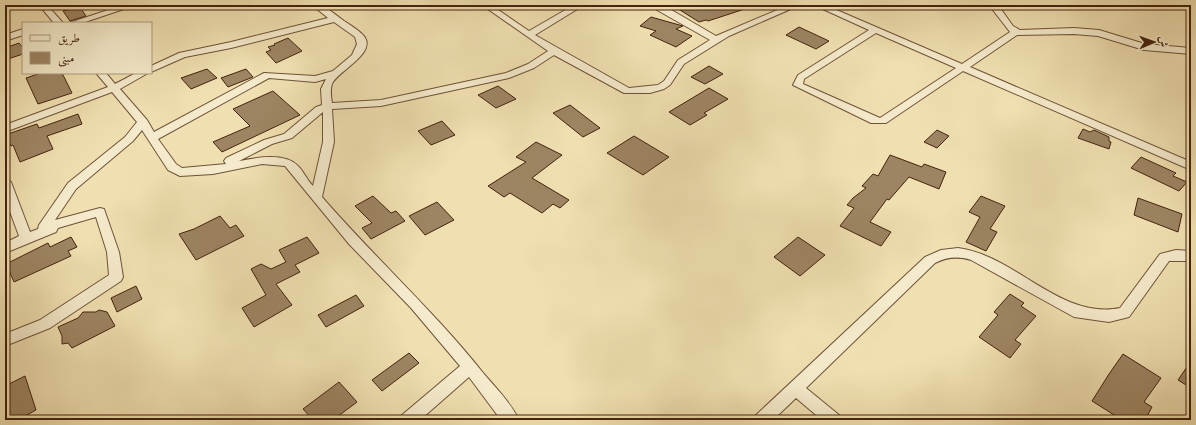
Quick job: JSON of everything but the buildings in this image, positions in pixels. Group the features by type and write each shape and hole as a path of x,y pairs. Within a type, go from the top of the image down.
{"street":[{"path":"43,5 56,22"},
{"path":"76,22 132,5"},
{"path":"316,5 359,36 362,43 360,51 327,85 329,136 316,197"},
{"path":"486,5 554,51 627,91 650,90 661,87 667,83 681,62 716,40 726,34 796,5"},
{"path":"529,35 580,5"},
{"path":"659,5 660,8 716,40"},
{"path":"818,5 1191,166"},
{"path":"993,5 1002,14 1011,29 1016,32 1099,33 1144,47 1191,51"},
{"path":"152,69 182,55 232,45 334,19"},
{"path":"874,30 801,77 798,86 875,121 882,121 961,67 1016,32"},
{"path":"5,38 22,32"},
{"path":"213,170 268,142 288,136 320,109 328,106 381,103 509,75 531,66 554,51"},
{"path":"152,138 267,75 315,79 337,73"},
{"path":"102,74 143,122 172,167 180,172 213,170 262,160 288,163 295,169 303,182 353,241 416,304 470,367 511,420"},
{"path":"5,129 115,88 141,74"},
{"path":"100,212 43,228 72,186 129,139 143,122"},
{"path":"5,182 26,238"},
{"path":"5,248 26,238 100,212"},
{"path":"5,340 45,324 116,277 113,252 100,212"},
{"path":"762,420 930,260 939,255 965,253 976,257 1079,313 1109,316 1124,313 1165,257 1176,255 1191,256"},
{"path":"408,420 470,367"},
{"path":"796,388 833,420"}]}
